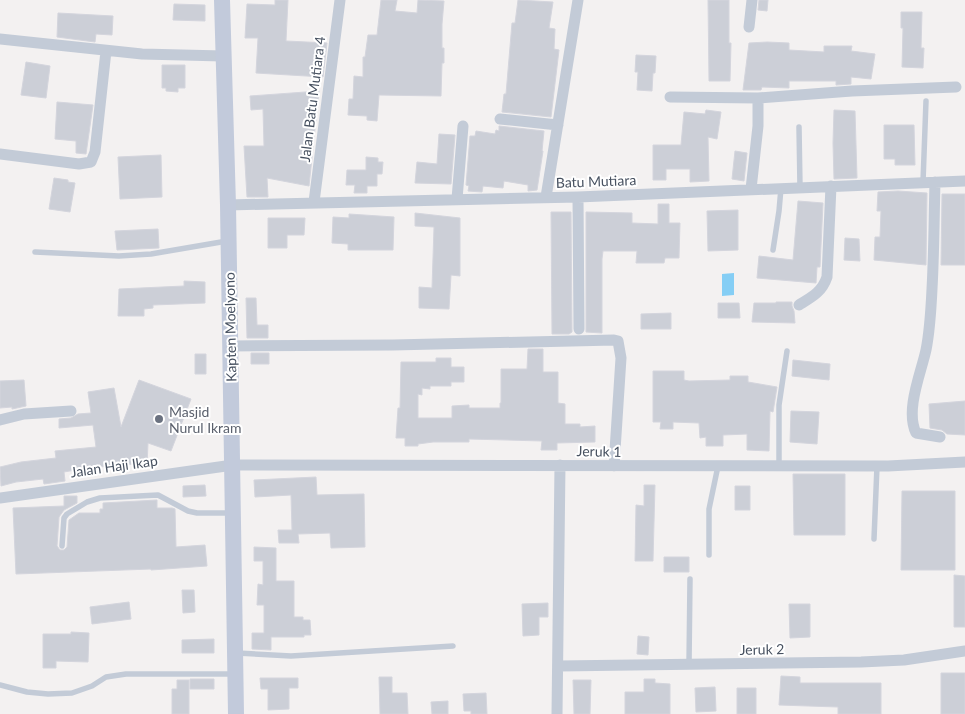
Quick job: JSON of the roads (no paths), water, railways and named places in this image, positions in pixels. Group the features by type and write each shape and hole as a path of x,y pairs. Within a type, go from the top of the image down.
{"street":[{"name":"Kapten Moelyono","path":"222,0 229,241 236,714"},
{"name":"Jalan Batu Mutiara 4","path":"314,202 340,0"},
{"path":"546,197 578,0"},
{"path":"749,27 752,0"},
{"path":"0,39 106,51 223,56"},
{"path":"0,154 79,164 91,162 95,152 106,51"},
{"path":"670,97 758,98 852,91 956,87"},
{"path":"751,189 758,126 758,98"},
{"path":"500,120 558,125"},
{"path":"456,199 463,126"},
{"name":"Batu Mutiara","path":"228,205 578,197 965,181"},
{"path":"935,182 934,256 930,324 926,351 915,393 913,418 916,432 940,437"},
{"path":"799,305 818,293 824,286 827,277 831,186"},
{"path":"578,197 579,329"},
{"path":"230,346 618,341 621,358 614,466"},
{"path":"0,420 24,414 71,410"},
{"name":"Jeruk 1","path":"233,465 877,466 965,462"},
{"name":"Jalan Haji Ikap","path":"0,498 233,465"},
{"path":"557,714 560,465"},
{"name":"Jeruk 2","path":"559,666 874,662 904,660 965,651"}],"lane":[{"path":"923,182 926,101"},
{"path":"799,127 800,187"},
{"path":"772,250 781,188"},
{"path":"36,252 119,256 151,254 229,241"},
{"path":"779,466 779,405 787,351"},
{"path":"709,555 709,509 718,466"},
{"path":"874,539 877,466"},
{"path":"62,546 64,518 67,514 87,502 100,498 158,495 188,511 197,513 233,513"},
{"path":"689,664 690,579"},
{"path":"235,653 291,656 453,646"},
{"path":"0,684 26,692 48,694 72,693 92,686 106,677 126,674 235,674"}],"water":[{"path":"734,273 734,295 722,296 722,274"}],"place":[{"name":"Masjid Nurul Ikram","path":"159,419"}]}
